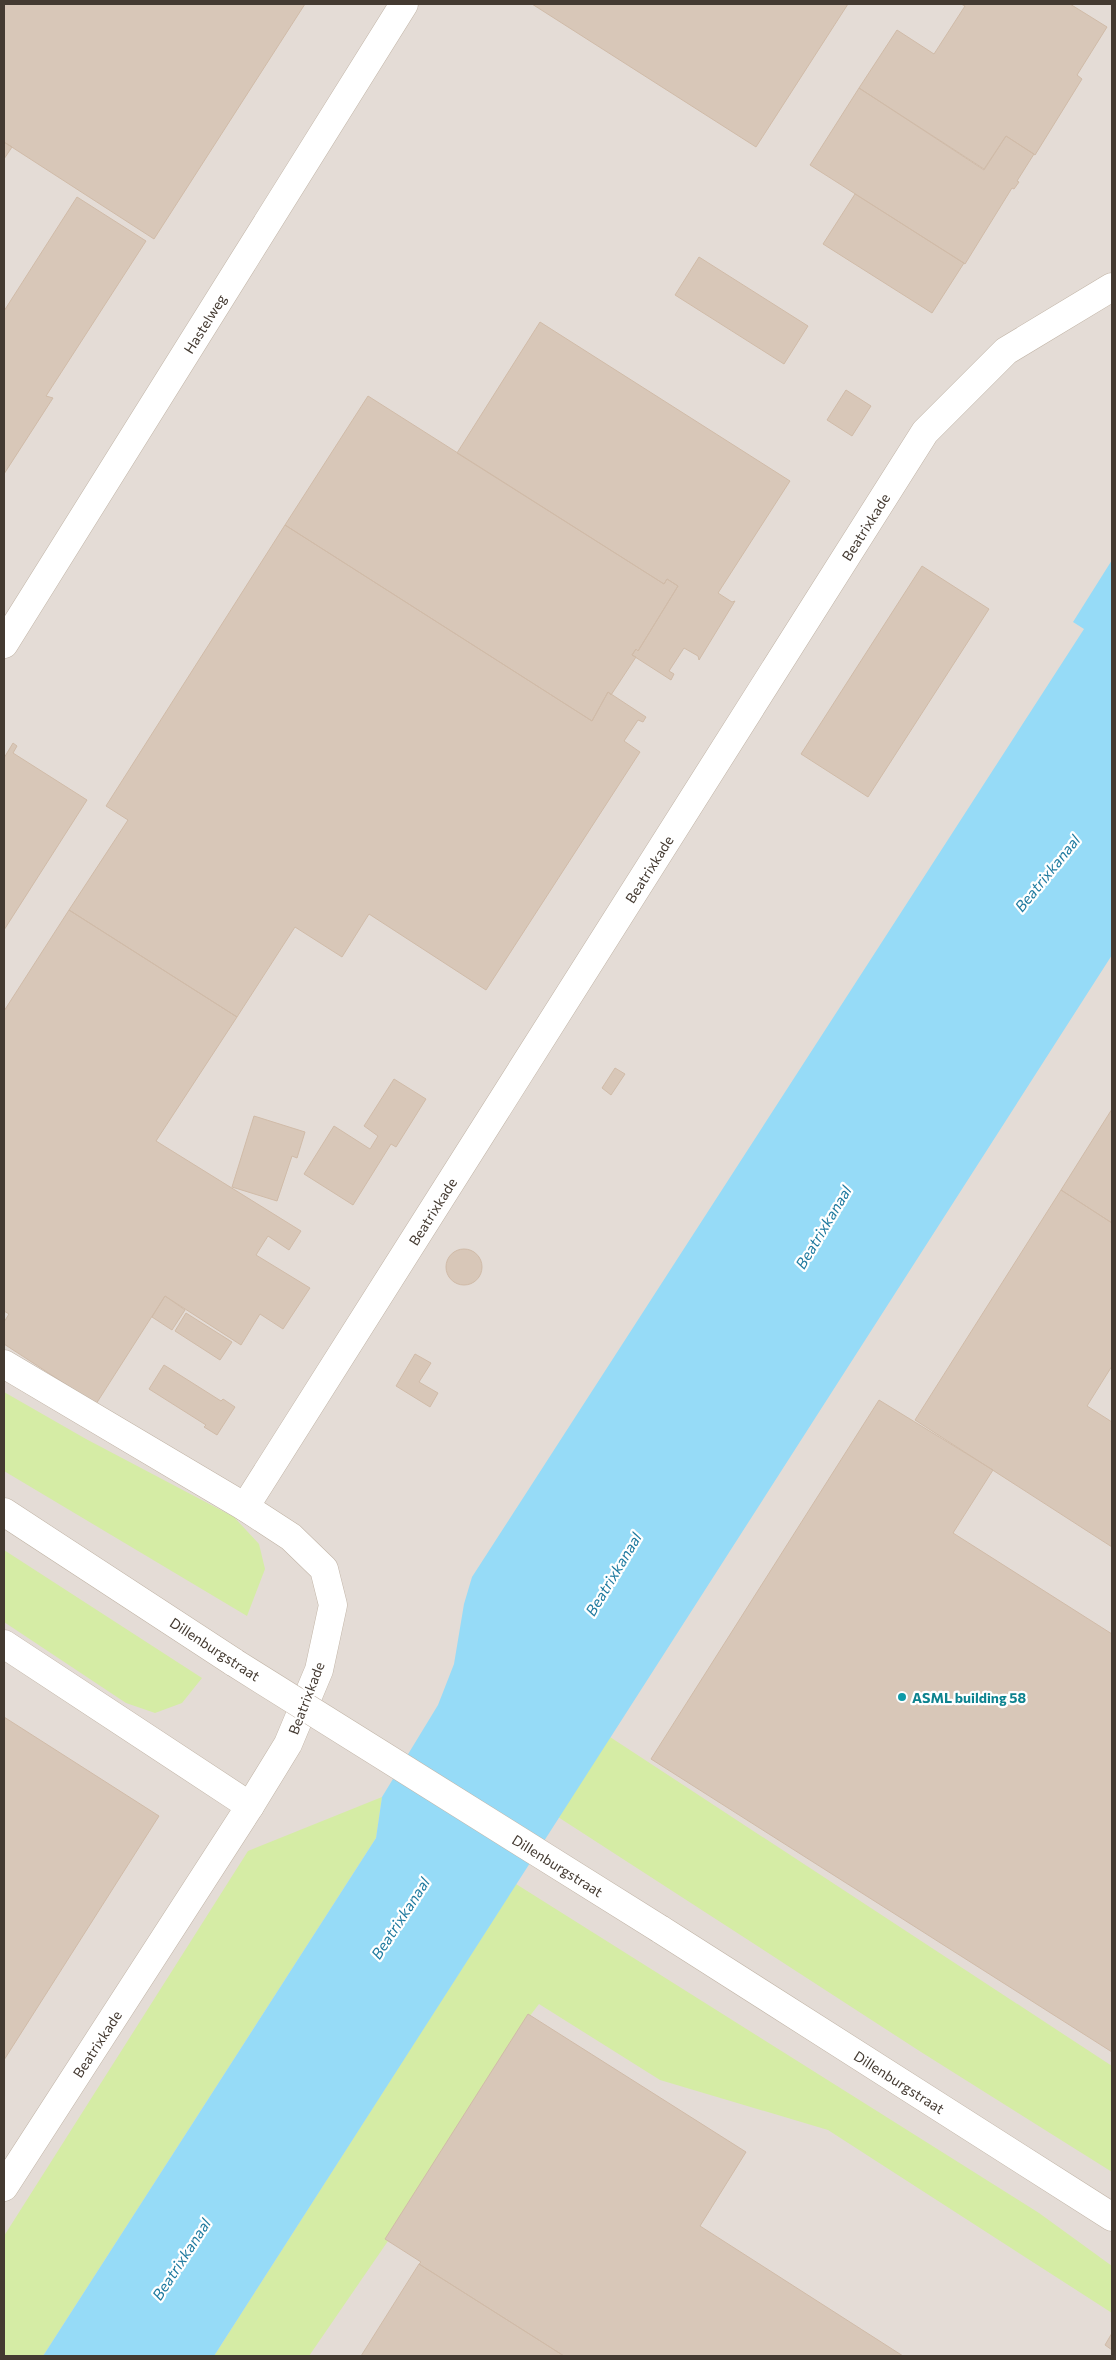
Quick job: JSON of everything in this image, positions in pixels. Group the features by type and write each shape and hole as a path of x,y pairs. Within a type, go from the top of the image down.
{"street":[{"name":"Hastelweg","path":"4,644 404,4"},
{"name":"Beatrixkade","path":"4,2187 288,1744 319,1670 332,1605 324,1568 291,1537 245,1507 924,432 1006,351 1112,287"},
{"path":"4,1364 245,1507"},
{"name":"Dillenburgstraat","path":"4,1512 236,1662 660,1929 1112,2218"},
{"path":"4,1644 250,1806"}],"shaded area":[{"path":"4,4 1112,4 1112,2356 4,2356"}],"green space":[{"path":"4,1392 86,1439 234,1517 259,1544 265,1569 247,1616 4,1471"},
{"path":"4,1550 202,1678 182,1703 155,1713 126,1703 4,1622"},
{"path":"610,1737 1112,2066 1112,2172 921,2052 558,1817"},
{"path":"382,1797 376,1838 43,2356 4,2356 4,2236 248,1851"},
{"path":"516,1884 1039,2213 1112,2266 1112,2313 828,2130 660,2080 539,2004 526,2021 388,2241 309,2356 214,2356"}],"water":[{"name":"Beatrixkanaal","path":"1112,560 1112,955 214,2356 43,2356 376,1838 382,1797 438,1705 454,1664 464,1604 472,1577 1084,629 1073,622"}],"building":[{"path":"4,4 305,4 154,239 4,142"},
{"path":"532,4 848,4 756,147"},
{"path":"961,4 1070,4 1107,27 1077,75 1082,79 1035,155 1006,136 984,169 859,88 897,30 934,54 965,6"},
{"path":"859,88 984,170 1006,136 1034,154 1017,181 1019,182 1014,189 1012,188 965,264 810,165"},
{"path":"4,142 12,147 4,159"},
{"path":"855,194 964,263 932,313 823,244"},
{"path":"77,197 146,241 46,396 53,398 4,474 4,311"},
{"path":"699,257 808,326 784,364 675,295"},
{"path":"540,322 790,481 718,593 732,602 735,601 699,660 698,656 684,648 669,671 674,674 671,680 632,655 636,649 638,651 678,586 667,579 664,584 457,453"},
{"path":"846,390 871,406 852,436 827,420"},
{"path":"368,396 664,584 667,579 678,586 638,651 636,649 632,655 636,657 611,695 608,692 592,721 285,525"},
{"path":"285,525 592,721 608,692 646,717 643,722 638,720 624,741 640,752 486,990 369,914 342,957 295,927 237,1017 69,910 128,820 106,806"},
{"path":"922,566 989,609 868,797 801,754"},
{"path":"13,743 17,746 13,753 87,800 4,930 4,758"},
{"path":"69,910 237,1017 156,1141 301,1231 289,1250 268,1236 256,1255 310,1288 283,1329 260,1314 241,1345 165,1296 96,1404 4,1344 4,1322 9,1314 4,1311 4,1011"},
{"path":"615,1068 625,1074 611,1095 602,1088"},
{"path":"394,1079 426,1099 396,1147 391,1144 353,1205 304,1174 334,1126 370,1149 378,1136 364,1126"},
{"path":"1112,1109 1112,1223 1061,1190"},
{"path":"254,1116 305,1132 297,1158 292,1156 277,1201 232,1187"},
{"path":"1061,1190 1112,1223 1112,1366 1087,1406 1112,1422 1112,1547 915,1420"},
{"path":"464,1249 476,1255 482,1267 476,1279 464,1285 452,1279 446,1267 452,1255"},
{"path":"165,1296 185,1310 172,1330 152,1317"},
{"path":"186,1313 232,1342 220,1360 175,1331"},
{"path":"415,1354 431,1363 419,1382 438,1393 430,1407 396,1386"},
{"path":"164,1365 221,1401 223,1399 235,1407 217,1435 204,1427 206,1425 149,1389"},
{"name":"ASML building 58","path":"879,1400 993,1470 953,1533 1112,1634 1112,2052 651,1759"},
{"path":"4,1717 159,1816 4,2060"},
{"path":"528,2014 746,2152 700,2226 903,2356 564,2356 419,2264 421,2262 385,2239"},
{"path":"419,2264 564,2356 361,2356"},
{"path":"1112,2333 1112,2350 1105,2345"}],"place":[{"name":"ASML building 58","path":"902,1697"}]}
